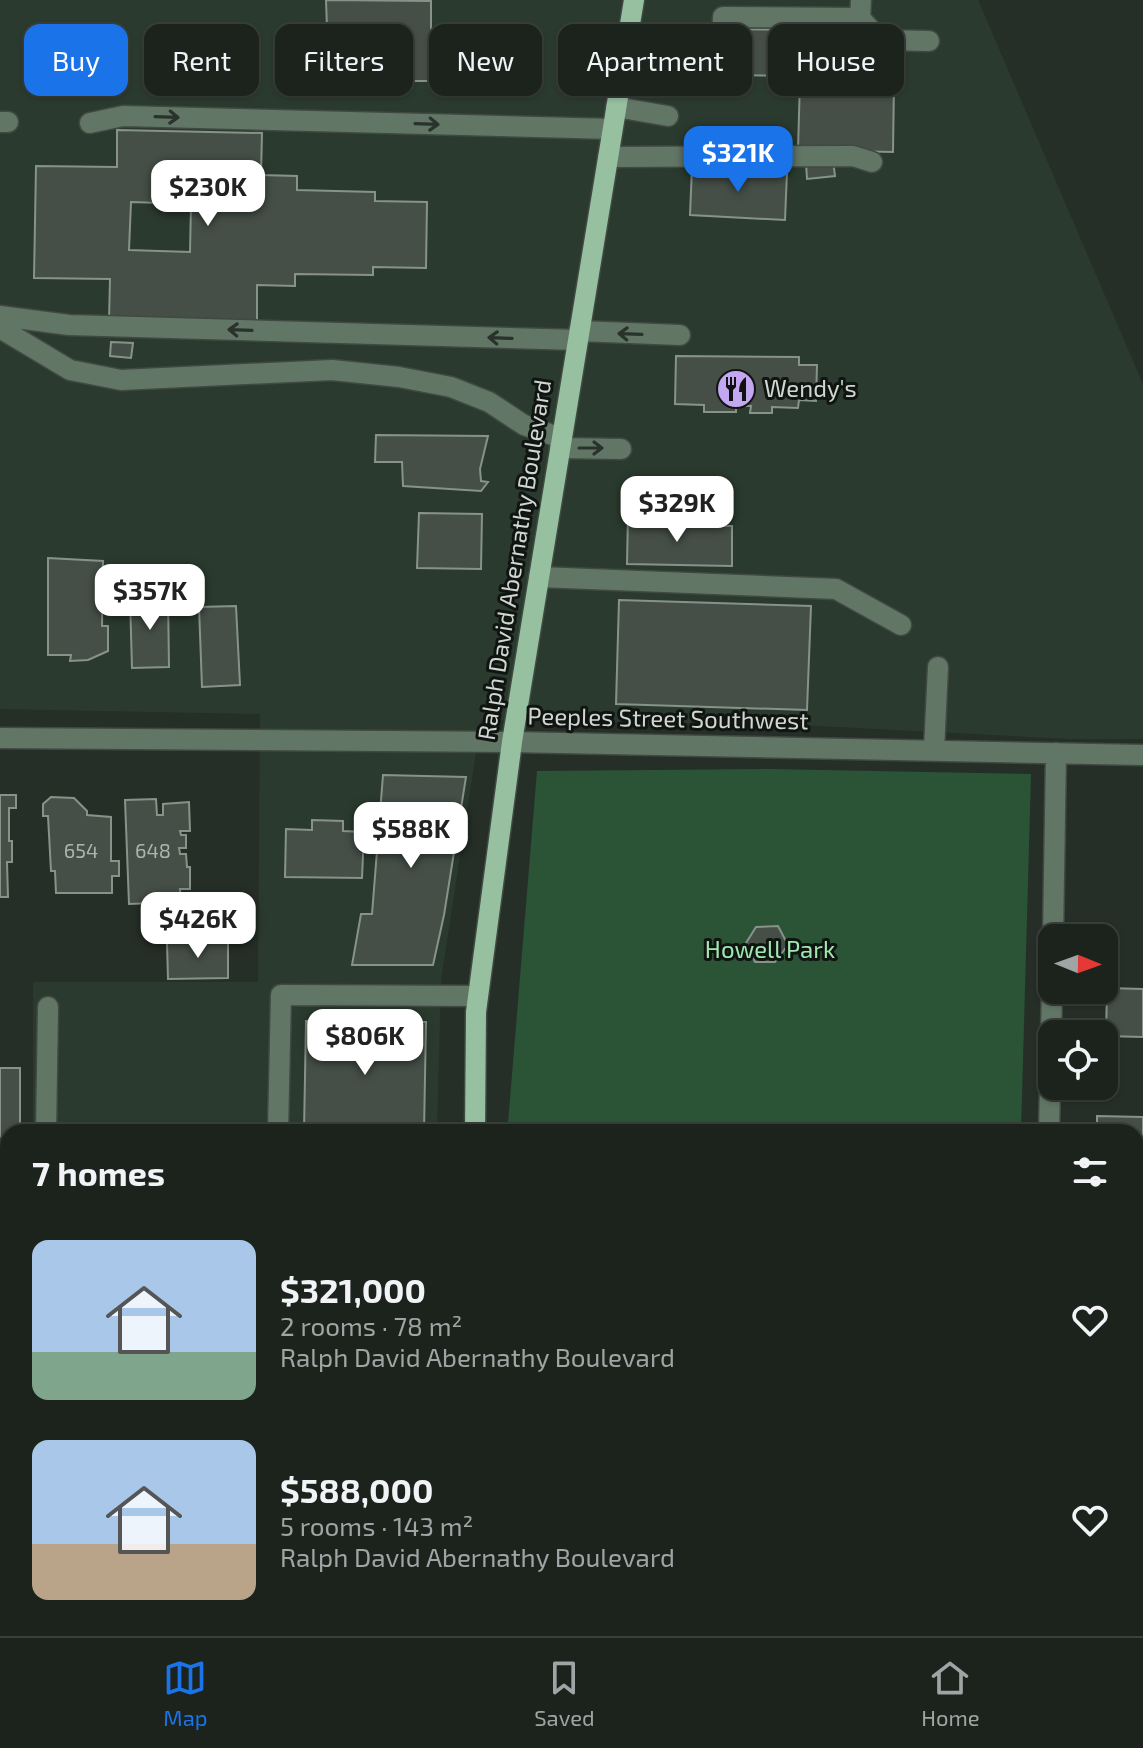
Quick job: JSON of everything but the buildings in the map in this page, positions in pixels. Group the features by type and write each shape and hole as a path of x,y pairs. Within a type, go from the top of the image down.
{"main road":[{"name":"Ralph David Abernathy Boulevard","path":"631,24 634,0"},
{"name":"Ralph David Abernathy Boulevard","path":"475,1124 478,996 512,742 618,96"}],"street":[{"path":"723,24 723,17 861,9 880,40 929,41"},
{"path":"616,107 668,116"},
{"path":"90,123 123,116 612,129"},
{"path":"608,157 853,156 872,162"},
{"path":"0,316 69,325 680,335"},
{"path":"0,328 70,370 121,380 332,370 399,377 451,387 489,402 524,425 561,443 621,449"},
{"path":"539,577 836,589 901,625"},
{"path":"934,750 938,667"},
{"name":"Peeples Street Southwest","path":"0,738 512,742 1143,755"},
{"path":"1053,924 1056,753"},
{"path":"278,1124 281,995 478,996"},
{"path":"46,1124 48,1007"},
{"path":"1049,1124 1050,1100"}],"shaded area":[{"path":"0,0 978,0 1143,384 1143,739 1069,739 779,724 481,720 441,980 437,1124 33,1124 33,982 258,982 260,714 0,709"}],"green space":[{"name":"Howell Park","path":"770,769 1031,774 1021,1124 508,1123 537,771"}],"place":[{"name":"Wendy's","path":"736,389"}]}
